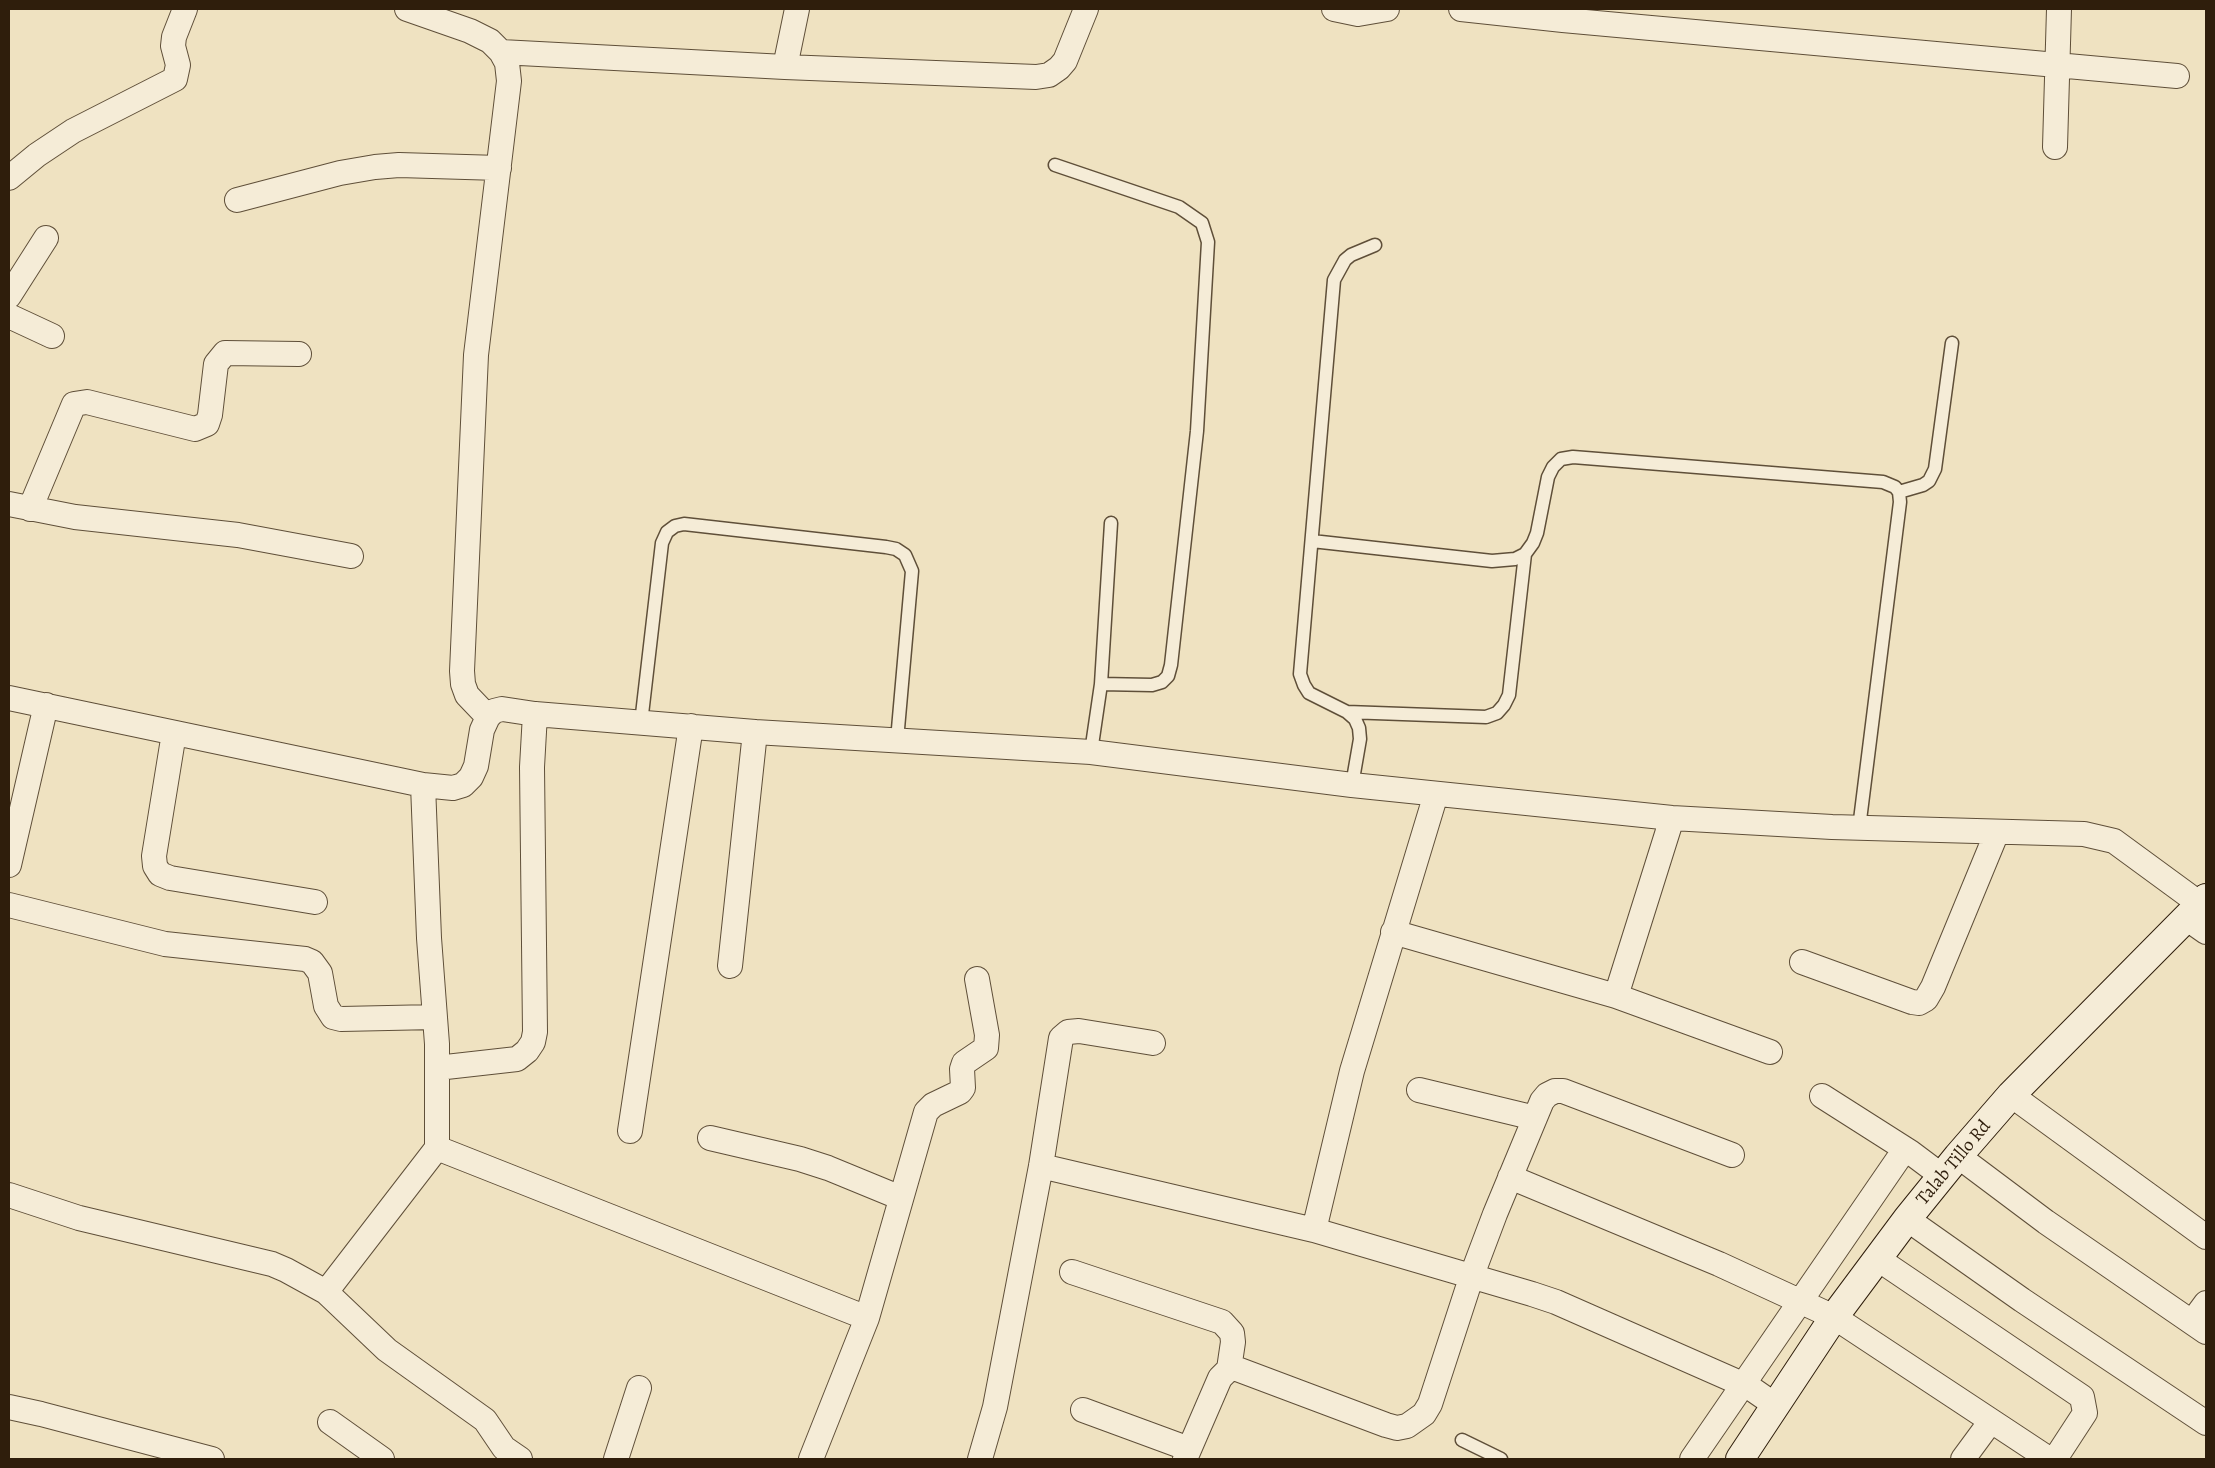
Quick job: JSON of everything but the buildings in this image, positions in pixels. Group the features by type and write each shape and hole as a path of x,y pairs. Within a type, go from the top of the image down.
{"main road":[{"name":"Talab Tillo Rd","path":"1740,1459 1757,1392 1816,1308 1878,1258 1907,1219 1928,1159 2011,1095 2200,913"}],"street":[{"path":"9,178 37,155 73,131 175,79 178,65 174,36 185,9"},
{"path":"407,9 470,31 490,41 501,52 507,63 509,81 476,355 462,671 463,684 468,695 488,717"},
{"path":"785,67 797,9"},
{"path":"501,52 785,67 1036,76 1049,75 1065,61 1086,9"},
{"path":"1334,9 1358,14 1387,9"},
{"path":"1461,9 1683,19 2058,64 2178,76"},
{"path":"2055,147 2059,9"},
{"path":"237,200 340,173 375,167 399,165 498,168"},
{"path":"9,296 46,238"},
{"path":"9,316 52,336"},
{"path":"299,354 225,353 216,364 210,415 207,424 202,428 195,429 88,402 74,404 19,506 75,517 221,532 351,556"},
{"path":"9,698 423,785 453,788 462,785 471,777 476,766 482,730 488,717 494,711 502,708 535,714 755,732 1091,752 1352,785 1672,818 1859,828 2084,834 2114,841 2200,913"},
{"path":"9,865 46,705"},
{"path":"437,1068 516,1059 527,1050 535,1032 532,767 535,714"},
{"path":"630,1131 690,726"},
{"path":"730,966 755,732"},
{"path":"174,733 154,856 155,866 160,874 170,878 315,902"},
{"path":"326,1292 437,1148 437,1068 429,938 423,785"},
{"path":"1314,1230 1352,1071 1436,794"},
{"path":"1616,996 1672,818"},
{"path":"1802,962 1912,1002 1919,1003 1926,999 1997,832"},
{"path":"9,905 166,944 305,959 316,966 320,973 326,1006 333,1016 341,1018 435,1017"},
{"path":"1393,932 1616,996 1770,1052"},
{"path":"811,1459 867,1318 926,1112 933,1105 960,1092 964,1062 986,1048 987,1035 977,979"},
{"path":"980,1459 996,1407 1041,1166 1061,1038 1068,1032 1079,1031 1153,1043"},
{"path":"1419,1090 1535,1118"},
{"path":"1229,1369 1237,1369 1396,1428 1407,1426 1424,1414 1430,1404 1472,1275 1510,1177 1542,1101 1556,1091 1732,1155"},
{"path":"2011,1095 2206,1237"},
{"path":"1822,1096 1928,1159 2046,1222 2199,1327 2206,1303"},
{"path":"710,1138 800,1159 901,1198"},
{"path":"437,1148 867,1318"},
{"path":"1692,1459 1757,1392 1816,1308 1928,1159"},
{"path":"1041,1166 1314,1230 1472,1275 1556,1302 1757,1392"},
{"path":"1510,1177 1816,1308 2049,1459"},
{"path":"9,1195 79,1218 272,1264 326,1292 387,1350 485,1420 506,1455"},
{"path":"1907,1219 2022,1300 2205,1420"},
{"path":"1878,1258 2082,1397 2085,1413 2055,1459"},
{"path":"1072,1272 1222,1322 1232,1333 1234,1342 1229,1369 1220,1378 1187,1454 1082,1410"},
{"path":"616,1459 639,1388"},
{"path":"9,1407 58,1418 212,1459"},
{"path":"1964,1459 1991,1421"},
{"path":"330,1422 382,1459"}],"lane":[{"path":"1055,165 1179,207 1202,223 1208,242 1197,431 1171,665 1168,676 1162,682 1152,685 1101,684"},
{"path":"1352,785 1360,740 1359,728 1355,719 1347,712 1309,693 1300,674 1334,280 1345,260 1375,245"},
{"path":"1899,492 1924,485 1929,481 1935,469 1952,343"},
{"path":"1347,712 1486,717 1497,713 1504,705 1509,695 1525,554 1537,533 1548,477 1553,467 1561,459 1573,457 1883,482 1895,486 1899,492 1900,502 1859,828"},
{"path":"1091,752 1101,684 1111,523"},
{"path":"641,723 662,543 667,532 674,526 684,524 886,547 896,549 905,555 912,571 897,740"},
{"path":"1312,541 1492,561 1515,559 1525,554"},
{"path":"1462,1440 1501,1459"}]}
